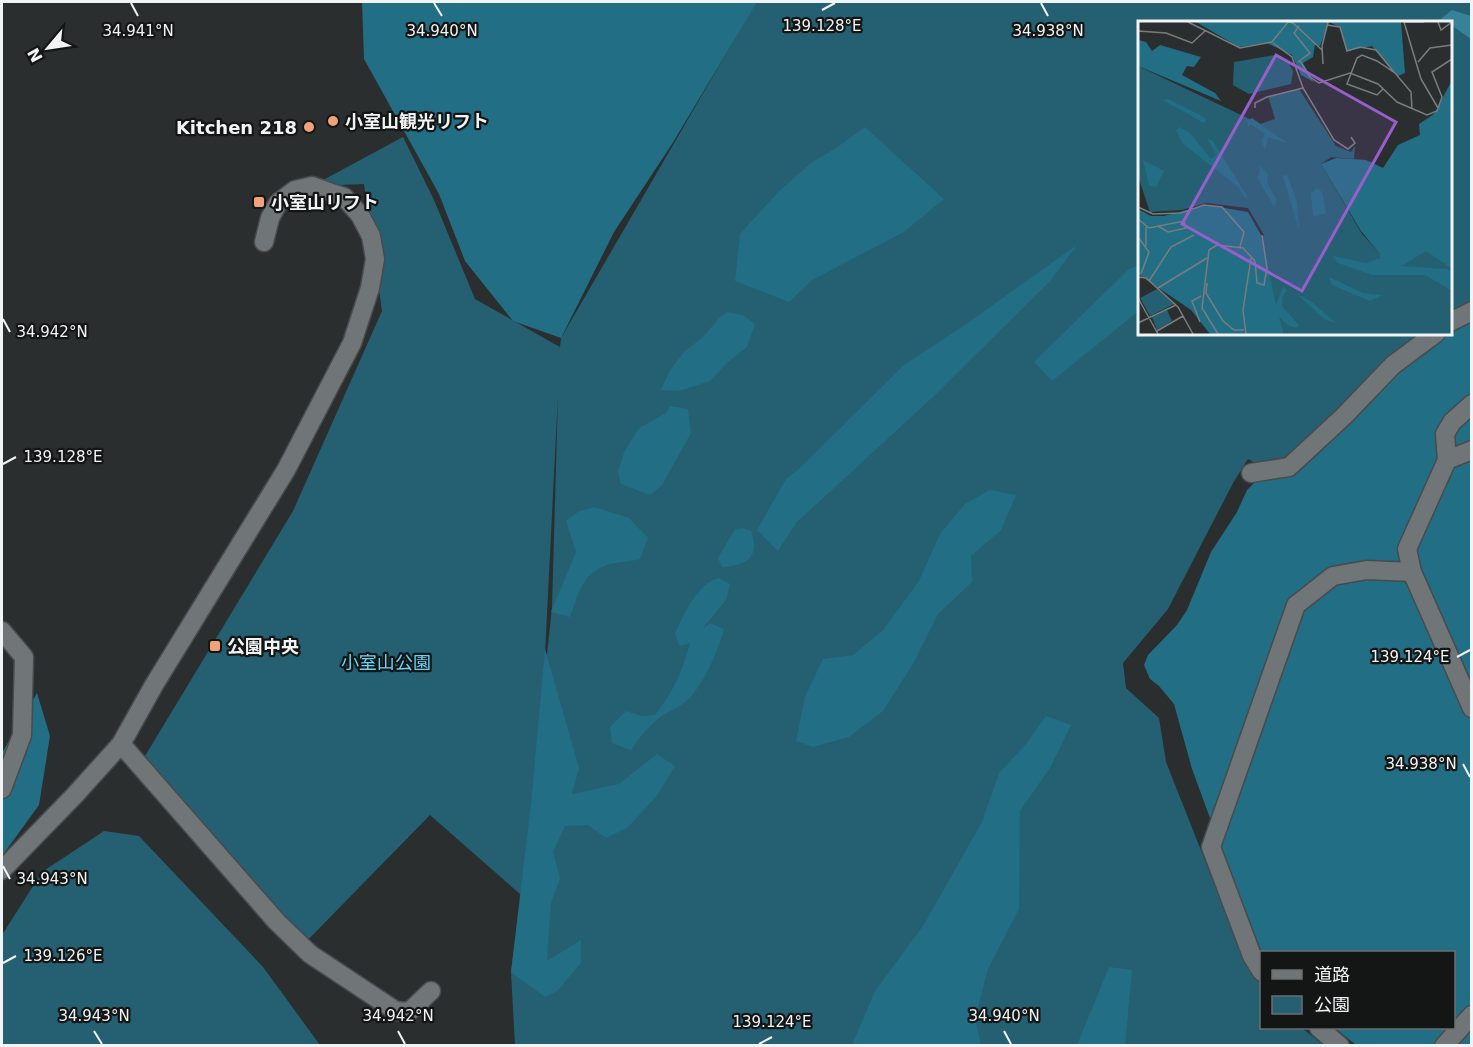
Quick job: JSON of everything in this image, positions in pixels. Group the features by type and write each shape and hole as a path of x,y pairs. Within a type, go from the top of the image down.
{"street":[{"path":"2,870 121,744 154,685 286,470 352,343 370,288 375,260 371,236 360,215 344,197 312,186 295,190 278,202 270,218 264,242"},
{"path":"1452,321 1472,311"},
{"path":"1251,473 1289,467 1344,416 1393,365 1435,334"},
{"path":"1472,404 1452,422 1445,434 1448,460 1407,549 1412,572 1472,708"},
{"path":"1448,460 1472,450"},
{"path":"1260,969 1252,956 1211,847 1296,605 1333,576 1367,570 1412,572"},
{"path":"2,631 24,657 22,735 2,789"},
{"path":"121,744 276,921 310,954 396,1011 409,1012 431,991"},
{"path":"1444,1046 1472,1015"},
{"path":"1320,1029 1340,1046"}],"green space":[{"name":"小室山公園","path":"756,2 1471,2 1471,319 1276,476 1248,459 1233,483 1168,609 1123,663 1126,688 1159,718 1166,762 1246,964 1260,984 1260,1029 1303,1029 1323,1045 515,1045 511,972 521,895 430,815 299,949 139,766 293,511 382,311 364,184 312,186 403,137 434,200 475,299 560,347 561,338","holes":["558,395 552,607 544,674"]},
{"path":"104,831 139,836 263,967 320,1045 2,1045 2,935 42,872"}],"shaded area":[{"path":"362,2 757,2 672,144 614,232 561,338 513,321 465,261 439,194 364,59"},
{"path":"1452,10 1471,16 1471,39 1452,26 1452,21 1438,21"},
{"path":"865,127 944,199 904,232 812,280 789,302 735,281 740,234 779,191 811,163"},
{"path":"1077,245 1051,280 933,397 796,523 778,551 757,530 786,479 800,468 904,365 962,327"},
{"path":"1138,266 1138,312 1052,381 1034,362 1129,269"},
{"path":"1471,299 1471,1045 1356,1045 1336,1029 1455,1029 1455,951 1260,951 1260,954 1192,769 1174,704 1150,679 1144,665 1148,655 1177,625 1187,610 1211,552 1237,512 1247,490 1257,480 1276,476 1434,334 1452,334 1452,317"},
{"path":"727,312 743,315 755,324 747,347 728,362 710,381 679,391 661,390 670,370 684,352 703,337"},
{"path":"670,406 688,409 691,433 662,485 650,495 621,484 618,472 624,452 639,428 666,413"},
{"path":"990,490 1016,495 1001,530 971,556 972,582 938,614 913,664 883,711 849,737 813,747 796,741 805,697 823,659 853,655 883,630 919,581 940,534 965,504"},
{"path":"594,507 629,518 648,538 640,559 614,563 598,569 582,586 570,617 551,612 576,552 566,521 579,511"},
{"path":"743,528 751,531 754,540 753,554 738,565 722,567 718,558 735,529"},
{"path":"719,578 730,584 726,600 703,628 710,623 724,629 718,648 697,689 684,703 654,723 631,750 612,743 610,727 626,711 642,716 655,715 668,697 680,673 690,643 679,646 675,634 698,593 711,581"},
{"path":"545,649 579,768 572,794 619,784 657,754 675,766 656,797 627,828 606,838 588,825 565,826 553,852 560,878 551,903 547,961 581,940 581,963 557,991 545,997 511,972 531,804"},
{"path":"37,693 50,736 39,805 2,856 2,753"},
{"path":"1046,716 1071,725 1050,768 1020,811 1019,909 988,969 975,1018 981,1045 852,1045 875,991 923,926 982,822 999,773 1026,744"},
{"path":"1109,967 1132,970 1125,1045 1077,1045"}],"place":[{"name":"小室山観光リフト","path":"333,121"},
{"name":"Kitchen 218","path":"309,127"},
{"name":"小室山リフト","path":"259,202"},
{"name":"公園中央","path":"215,646"}]}
